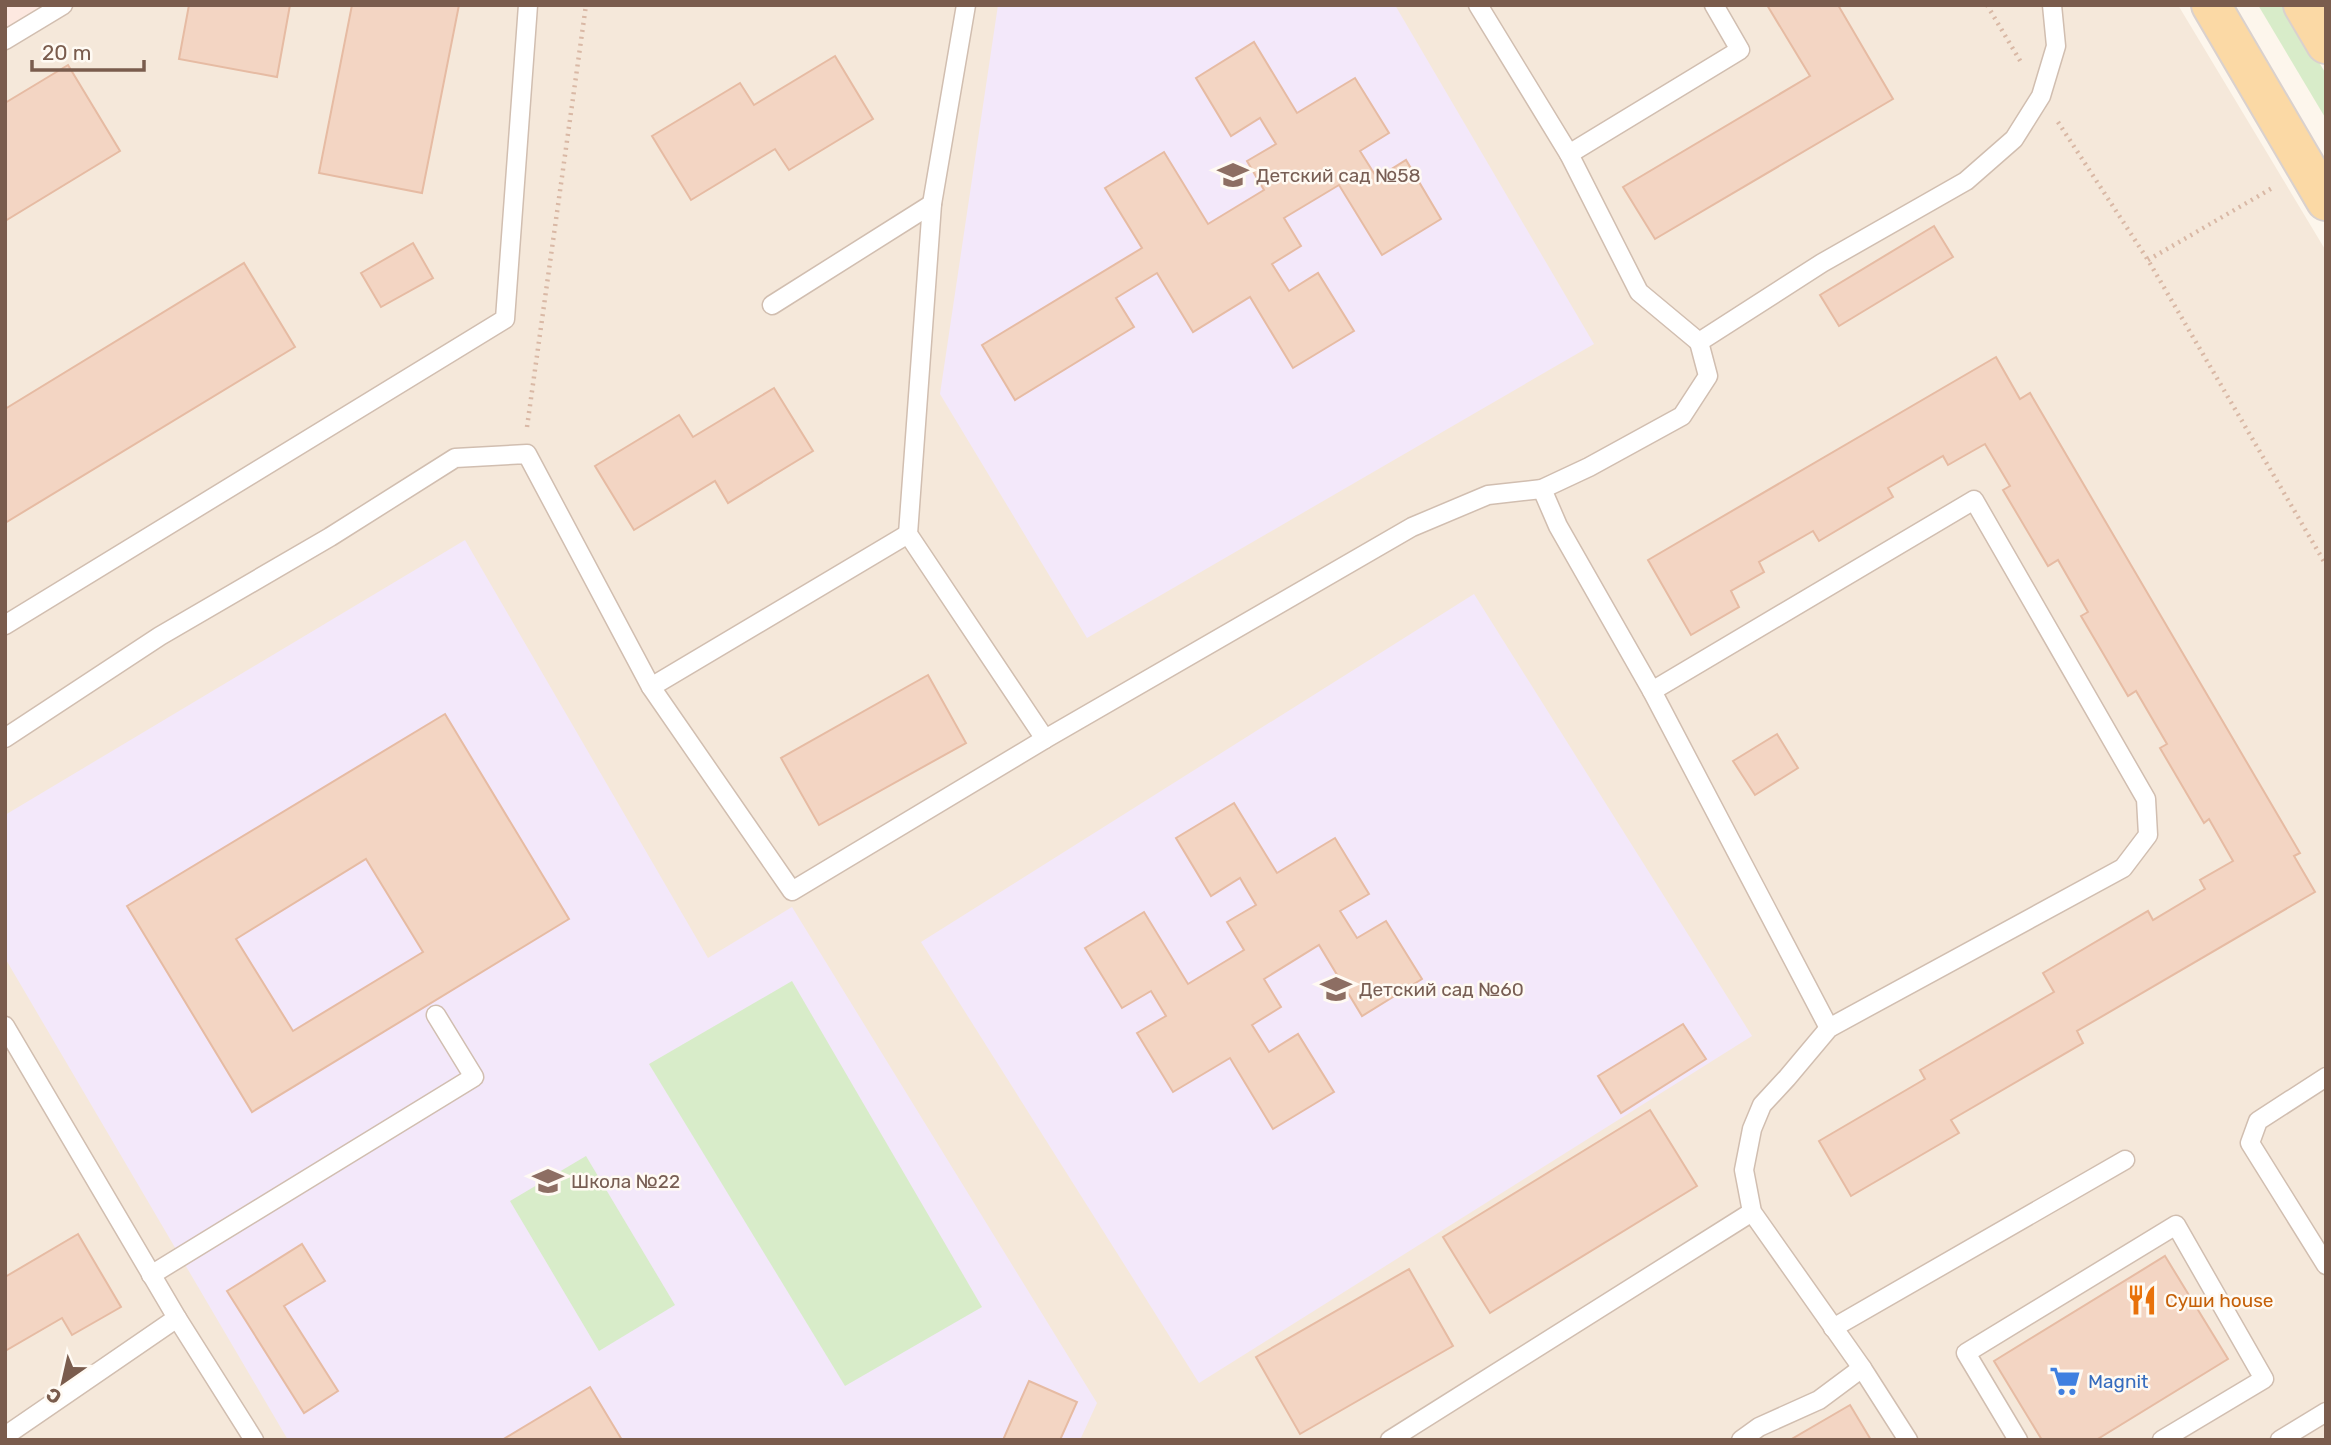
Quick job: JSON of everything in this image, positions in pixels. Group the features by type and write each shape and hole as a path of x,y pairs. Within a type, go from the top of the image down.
{"main road":[{"path":"2211,5 2326,201"},
{"path":"2303,5 2326,44"}],"lane":[{"path":"5,40 63,5"},
{"path":"5,625 505,319 528,5"},
{"path":"966,5 932,204 908,534 1045,739"},
{"path":"5,738 160,636 330,537 455,458 527,454 651,687 792,891 1045,739 1412,527 1488,495 1542,489 1589,467 1682,416 1708,376 1699,342 1639,292 1569,154 1478,5"},
{"path":"1569,154 1740,50 1714,5"},
{"path":"1699,342 1822,263 1966,181 2014,139 2040,96 2056,46 2052,5"},
{"path":"772,304 932,204"},
{"path":"1542,489 1558,526 1651,691 1829,1028"},
{"path":"1651,691 1974,500 2146,799 2148,835 2123,868 1829,1028 1762,1105 1752,1129 1744,1170 1752,1212 1862,1368 1908,1440"},
{"path":"651,687 908,534"},
{"path":"151,1275 474,1077 436,1015"},
{"path":"5,1026 151,1275 254,1440"},
{"path":"5,1066 22,1056"},
{"path":"2326,1077 2258,1121 2250,1143 2326,1265"},
{"path":"1833,1328 2125,1160"},
{"path":"1390,1440 1752,1212"},
{"path":"2018,1440 1966,1353 2176,1225 2264,1379 2162,1440"},
{"path":"5,1436 177,1318"},
{"path":"1741,1440 1759,1427 1819,1400 1862,1368"},
{"path":"2280,1440 2326,1412"}],"path":[{"path":"527,454 527,418 586,5"},
{"path":"1987,5 2040,96 2148,260 2326,565"},
{"path":"2148,260 2306,168"}],"shaded area":[{"path":"5,5 43,5 5,28"},
{"path":"43,5 2178,5 2326,251 2326,1440 5,1440 5,28"},
{"name":"Детский сад №58","path":"998,5 1395,5 1594,344 1087,638 940,394"},
{"name":"Школа №22","path":"465,540 708,958 792,907 1097,1403 1080,1440 288,1440 5,958 5,815"},
{"name":"Детский сад №60","path":"1474,594 1752,1036 1199,1383 921,942"}],"green space":[{"path":"2258,5 2285,5 2326,74 2326,119"},
{"path":"792,981 982,1307 845,1386 649,1064"},
{"path":"586,1156 675,1305 599,1351 510,1201"}],"building":[{"path":"189,5 290,5 277,77 179,59"},
{"path":"352,5 459,5 422,193 319,173"},
{"path":"1767,5 1838,5 1893,99 1655,239 1623,187 1810,76"},
{"path":"1254,42 1297,113 1355,78 1389,133 1360,151 1377,178 1406,160 1441,219 1382,255 1339,185 1284,218 1301,246 1272,264 1289,291 1318,273 1354,331 1293,368 1250,297 1193,332 1157,273 1116,298 1134,327 1015,400 982,345 1142,248 1105,188 1164,152 1208,224 1264,190 1247,161 1276,144 1260,118 1231,136 1196,78"},
{"path":"835,56 873,119 789,170 775,149 691,200 652,136 740,83 754,105"},
{"path":"68,65 120,151 5,221 5,103"},
{"path":"1934,226 1953,257 1839,326 1820,295"},
{"path":"413,243 433,278 381,307 361,273"},
{"path":"244,263 295,347 5,523 5,409"},
{"path":"1996,357 2020,399 2030,393 2300,853 2294,856 2315,892 2077,1031 2083,1043 1951,1120 1959,1133 1851,1196 1819,1141 1925,1079 1920,1070 2054,992 2043,973 2148,911 2153,920 2205,889 2200,880 2233,861 2209,819 2204,823 2160,748 2167,744 2136,691 2128,696 2081,616 2088,612 2058,560 2048,566 2003,490 2010,486 1985,444 1948,465 1943,456 1888,488 1893,497 1819,541 1813,531 1759,562 1764,572 1731,591 1739,607 1691,635 1648,560"},
{"path":"774,388 813,451 728,503 715,481 634,530 595,466 679,415 693,437"},
{"path":"928,675 966,743 819,825 781,758"},
{"path":"445,714 569,919 252,1112 127,906","holes":["366,859 423,952 293,1031 236,939"]},
{"path":"1777,734 1798,768 1755,795 1733,761"},
{"path":"1234,803 1277,873 1335,838 1369,894 1340,911 1357,938 1386,921 1422,979 1362,1016 1319,945 1264,979 1281,1007 1252,1025 1269,1052 1298,1034 1334,1092 1273,1129 1230,1058 1173,1092 1137,1033 1166,1016 1151,991 1122,1008 1085,948 1144,912 1188,984 1244,950 1227,922 1256,905 1240,878 1211,896 1176,838"},
{"path":"1683,1024 1706,1059 1621,1113 1598,1076"},
{"path":"1650,1110 1697,1186 1490,1313 1443,1237"},
{"path":"78,1234 121,1307 72,1335 62,1318 5,1351 5,1277"},
{"path":"302,1244 325,1281 284,1306 338,1391 304,1413 227,1291"},
{"path":"2165,1256 2228,1359 2096,1440 2042,1440 1994,1361"},
{"path":"1409,1269 1453,1346 1300,1434 1256,1357"},
{"path":"1029,1381 1077,1402 1060,1440 1003,1440"},
{"path":"590,1387 622,1440 502,1440"},
{"path":"1850,1405 1871,1440 1790,1440"}],"place":[{"name":"Детский сад №58","path":"1233,175"},
{"name":"Детский сад №60","path":"1336,989"},
{"name":"Школа №22","path":"548,1181"},
{"name":"Суши house","path":"2142,1300"},
{"name":"Magnit","path":"2065,1381"}]}
